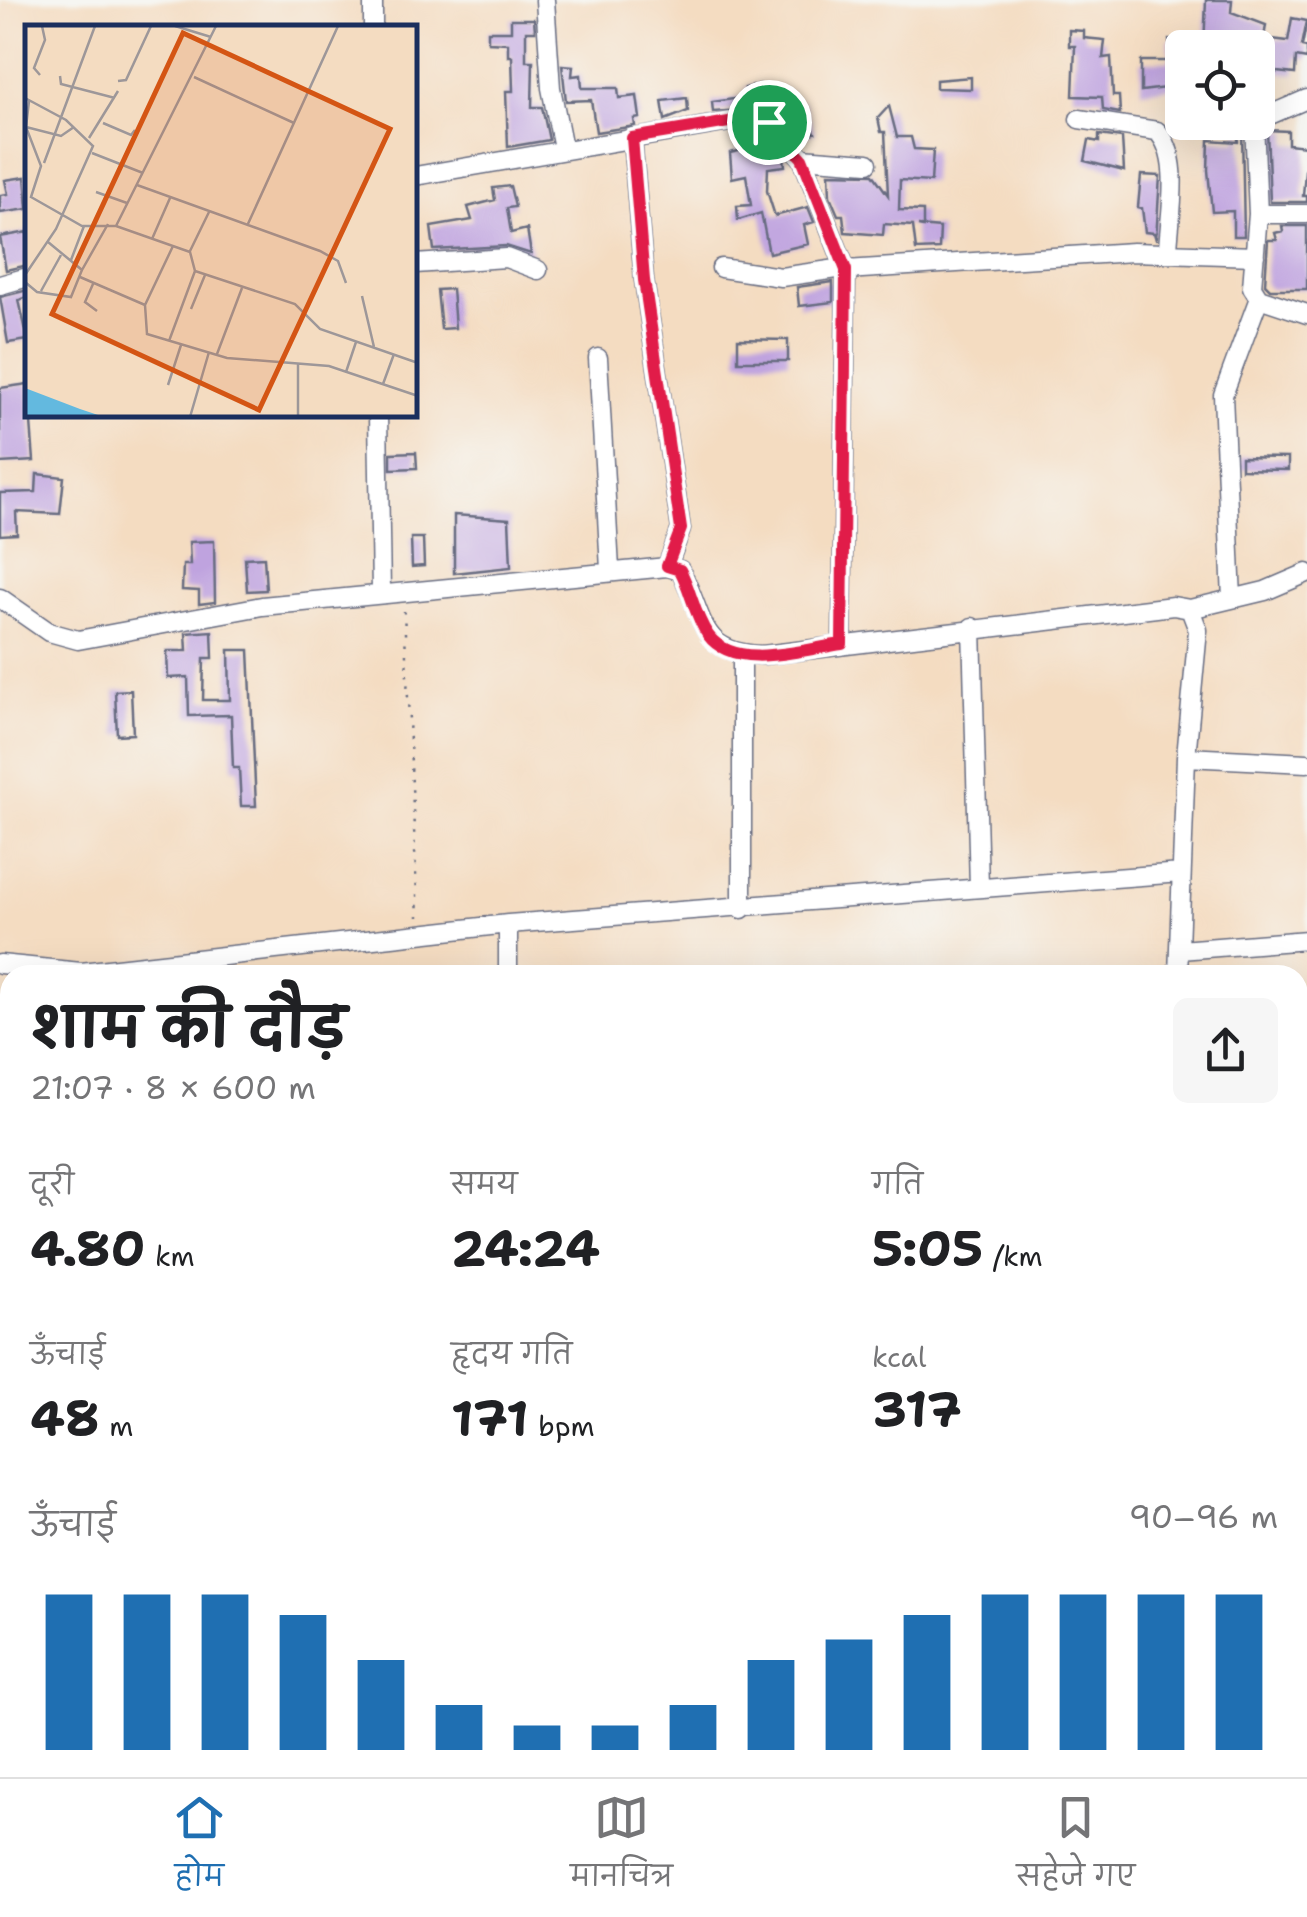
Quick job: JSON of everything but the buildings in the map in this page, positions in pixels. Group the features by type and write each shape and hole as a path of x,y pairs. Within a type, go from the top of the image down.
{"street":[{"path":"545,0 551,88 564,148"},
{"path":"1275,113 1307,99"},
{"path":"418,175 747,119 766,120 802,158 845,269 842,644"},
{"path":"1079,119 1157,131 1166,140 1171,156 1168,251"},
{"path":"632,138 644,280 681,529 667,566"},
{"path":"1232,598 1223,395 1259,298 1251,280 1258,214 1256,140"},
{"path":"802,158 868,163"},
{"path":"1258,214 1307,214"},
{"path":"722,268 781,277 845,269 1168,251 1256,256"},
{"path":"418,264 506,258 538,270"},
{"path":"0,285 25,278"},
{"path":"1259,298 1307,314"},
{"path":"598,358 610,569"},
{"path":"378,418 381,591"},
{"path":"0,598 49,632 78,640 262,606 381,591 667,566 680,570 708,634 717,645 742,654 1173,606 1190,609 1307,574"},
{"path":"1179,965 1186,757 1198,630 1190,609"},
{"path":"972,627 979,887"},
{"path":"742,654 742,908"},
{"path":"1186,757 1307,763"},
{"path":"142,965 508,924 1181,873"},
{"path":"508,924 508,965"},
{"path":"1180,950 1307,940"}],"path":[{"path":"402,590 419,934"}],"route":[{"path":"747,119 769,122 802,158 818,207 846,270 842,644 763,655 742,654 717,645 699,619 680,570 667,566 681,529 644,280 632,138 747,119"}]}
